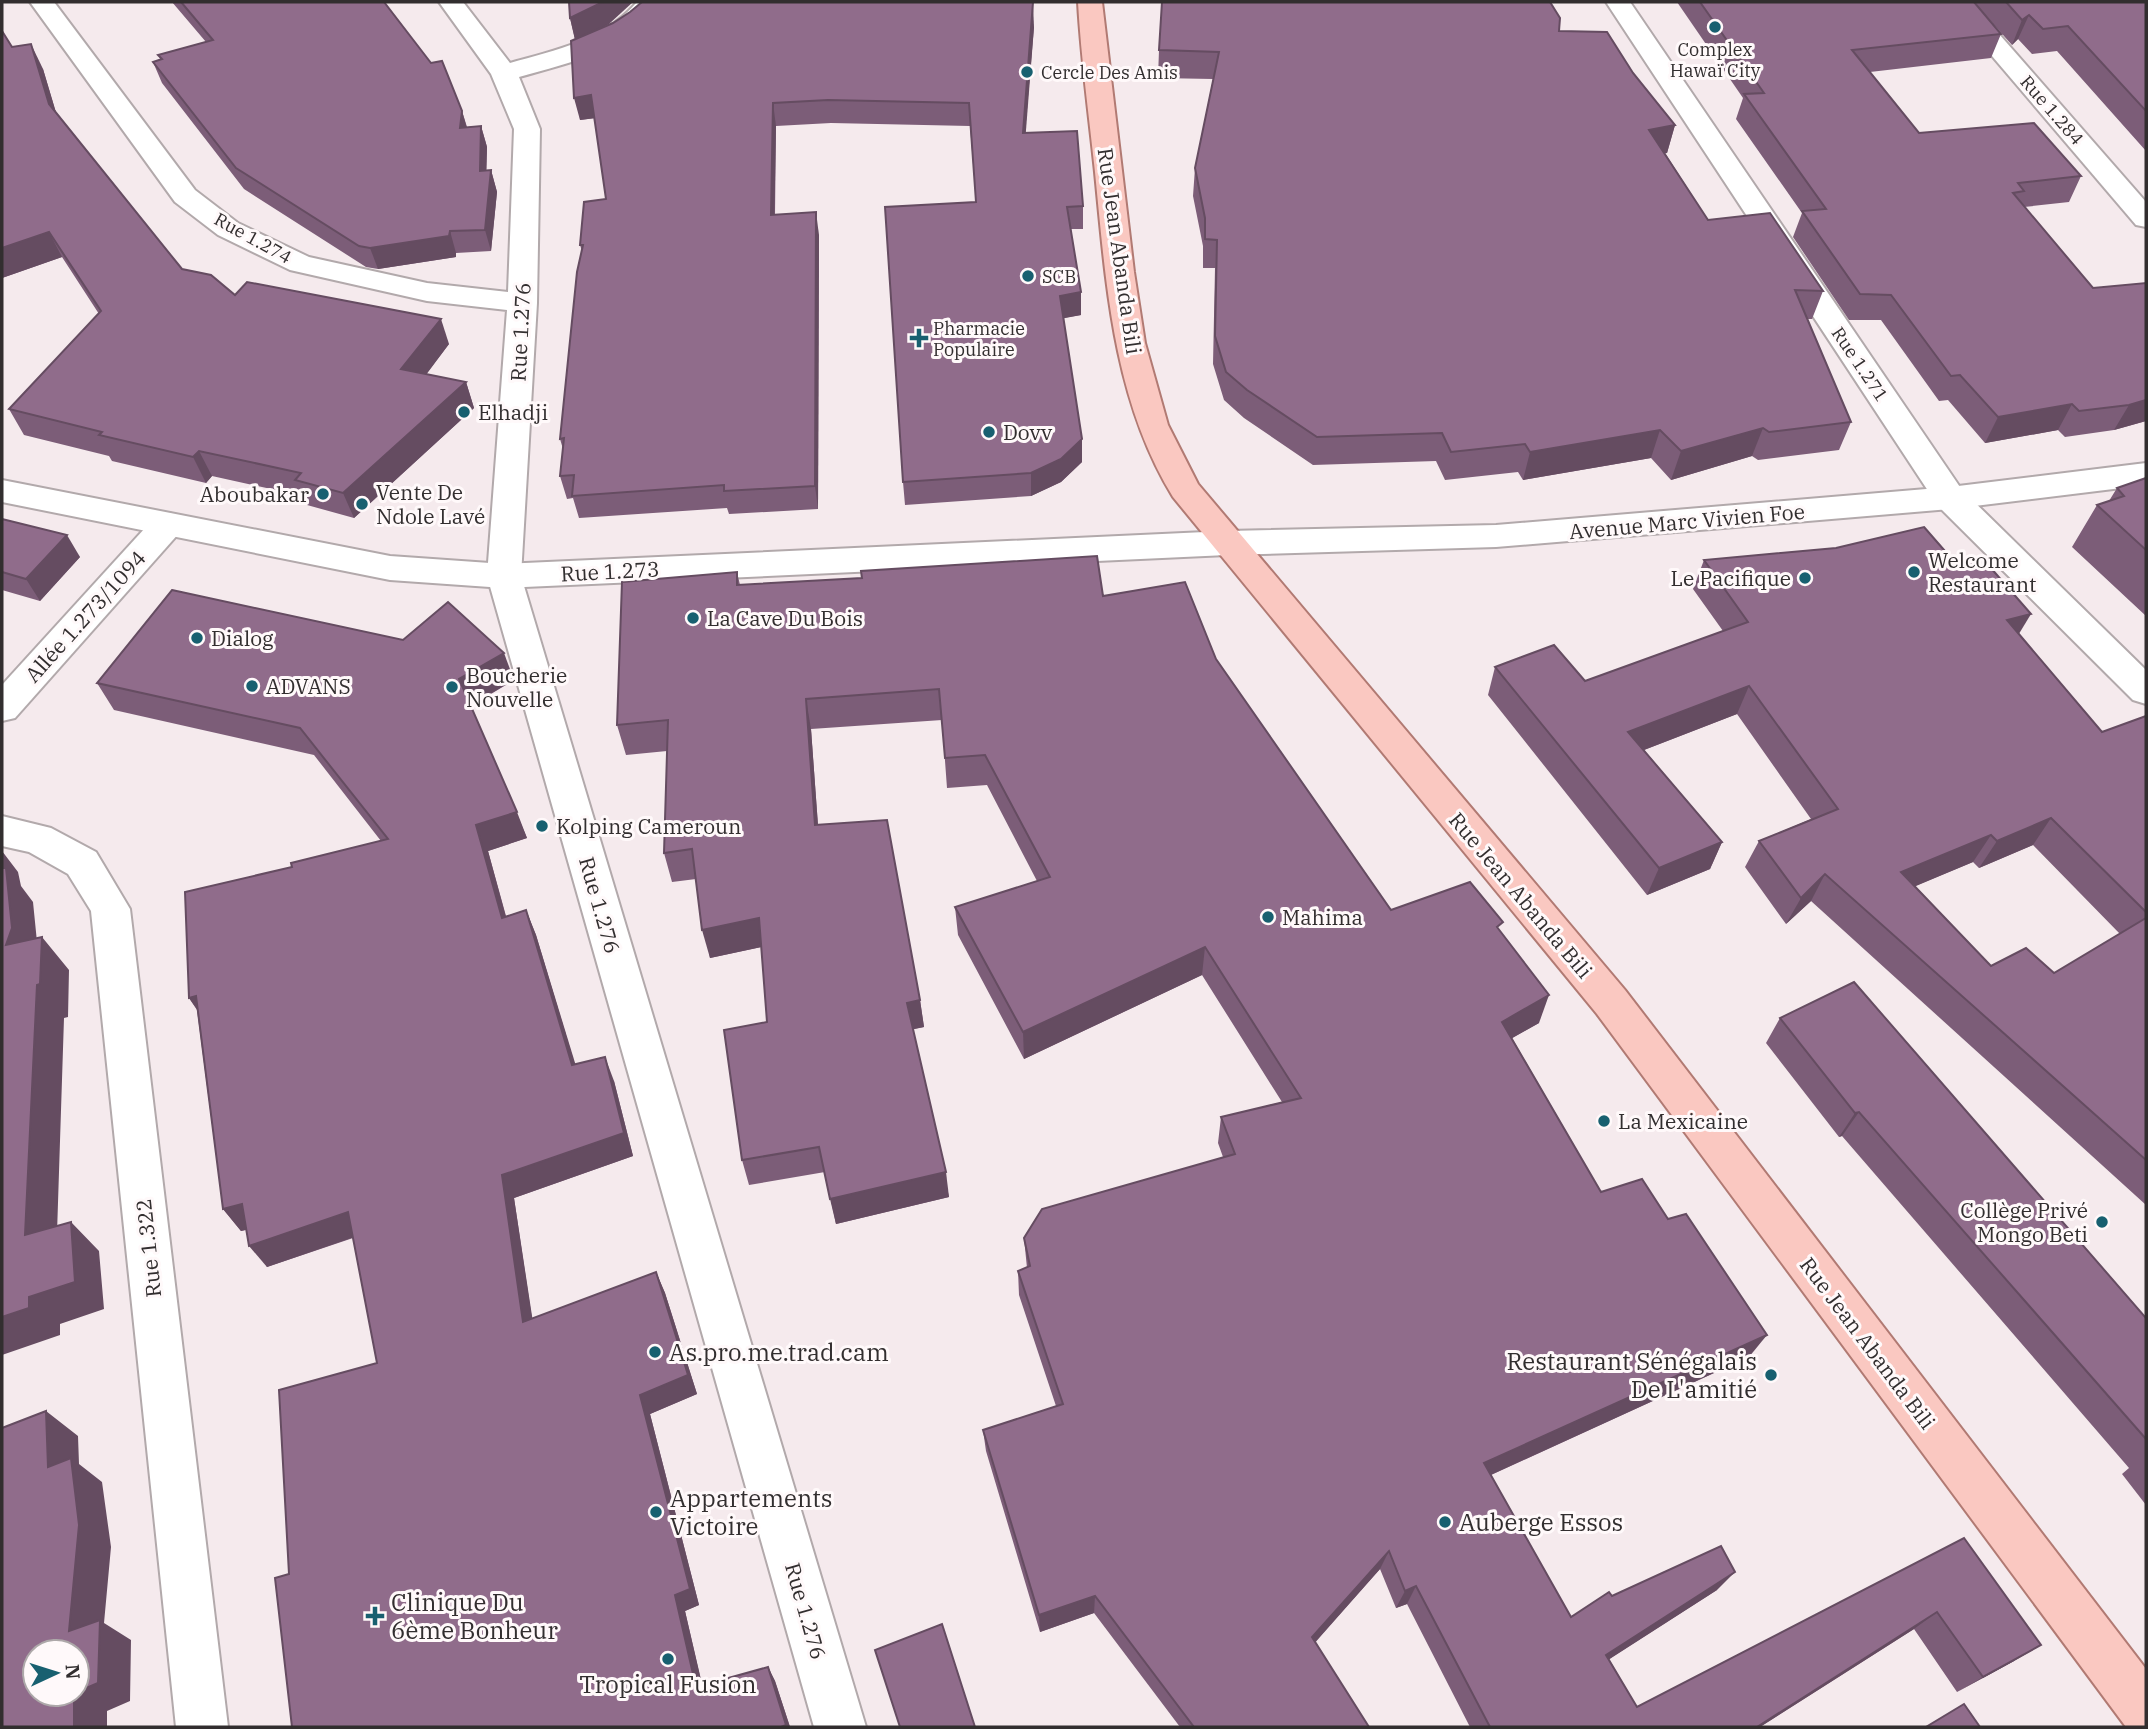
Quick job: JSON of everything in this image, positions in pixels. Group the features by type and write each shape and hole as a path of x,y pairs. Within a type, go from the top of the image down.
{"main road":[{"name":"Rue Jean Abanda Bili","path":"1090,2 1129,343 1157,435 1184,489 1611,1002 2146,1711"}],"street":[{"name":"Rue 1.274","path":"42,2 185,196 228,229 300,264 427,292 522,303"},
{"name":"Rue 1.276","path":"451,2 504,73 527,129 522,303 504,576 840,1727"},
{"path":"504,73 601,43 644,12 650,2"},
{"name":"Rue 1.271","path":"1618,2 1950,498 2146,691"},
{"name":"Rue 1.284","path":"1958,2 2146,219"},
{"name":"Avenue Marc Vivien Foe","path":"1227,542 1496,536 1950,498 2146,474"},
{"name":"Rue 1.273","path":"2,491 390,568 504,576 1227,542"},
{"name":"Allée 1.273/1094","path":"2,708 168,524"},
{"name":"Rue 1.322","path":"2,831 38,839 82,863 110,909 202,1727"}],"building":[{"path":"181,2 384,2 431,63 442,61 462,111 460,128 481,126 480,171 491,170 485,230 450,231 449,236 370,248 359,246 236,168 153,62 162,59 158,55 213,40"},
{"path":"569,2 603,2 570,18"},
{"path":"642,2 1033,2 1023,133 1077,131 1083,206 1067,207 1081,292 1060,296 1082,439 1061,459 1031,473 903,482 885,207 976,202 969,103 828,100 773,103 771,215 816,212 815,486 724,491 724,485 572,496 574,475 560,476 564,438 560,439 577,272 583,245 580,245 584,202 606,199 591,95 574,98 571,41 613,23"},
{"path":"1162,2 1550,2 1560,18 1559,31 1607,32 1633,73 1675,125 1649,130 1708,220 1770,213 1823,291 1795,290 1851,422 1769,432 1763,428 1681,451 1660,430 1530,452 1525,444 1451,452 1442,433 1317,437 1247,390 1226,372 1215,336 1217,240 1205,239 1205,218 1195,168 1219,52 1159,50"},
{"path":"1700,2 1974,2 2001,34 1852,50 1919,133 2034,123 2081,176 2018,183 2024,191 2013,193 2093,288 2146,283 2146,400 2129,405 2079,411 2072,404 1998,417 1960,375 1951,376 1891,295 1860,294 1802,211 1826,209 1744,94 1764,93"},
{"path":"2006,2 2146,2 2146,111 2068,26 2043,29 2029,15 2022,20"},
{"path":"2,31 12,47 31,44 49,104 182,269 211,275 235,295 247,282 441,319 401,369 466,382 343,493 295,480 301,473 199,451 193,457 99,435 102,432 9,409 101,311 49,232 2,248"},
{"path":"2146,478 2146,550 2097,505 2124,496 2117,488"},
{"path":"2,519 67,535 26,579 2,572"},
{"path":"1924,527 1958,566 1983,559 2031,614 2007,620 2102,732 2146,716 2146,912 2051,818 1997,841 1991,835 1901,872 1991,966 2026,948 2054,973 2146,918 2146,1160 1825,874 1801,898 1759,841 1838,809 1749,686 1628,732 1722,842 1659,868 1495,667 1554,645 1585,681 1748,622 1704,560 1836,548"},
{"path":"1097,556 1103,596 1185,582 1216,659 1391,910 1470,882 1503,922 1497,927 1549,995 1502,1022 1601,1192 1642,1179 1668,1219 1686,1214 1767,1335 1484,1463 1571,1617 1609,1592 1612,1596 1721,1546 1735,1572 1606,1655 1637,1707 1964,1538 2041,1645 1983,1677 1937,1612 1757,1727 1490,1727 1416,1586 1405,1591 1389,1551 1312,1637 1369,1727 1194,1727 1095,1596 1039,1615 983,1430 1063,1404 1018,1271 1030,1266 1024,1238 1042,1209 1235,1154 1221,1117 1301,1098 1205,947 1023,1032 955,907 1050,877 985,755 945,758 939,689 806,699 815,825 887,820 920,1000 907,1003 946,1172 830,1199 819,1147 742,1160 724,1030 767,1022 759,918 702,930 692,849 664,853 668,720 617,725 622,582 737,572 737,585 862,578 861,571"},
{"path":"172,590 403,640 448,602 504,653 459,679 517,812 476,825 502,918 526,910 572,1065 605,1057 624,1133 502,1175 523,1322 656,1272 688,1375 640,1395 690,1589 675,1595 696,1687 768,1667 786,1725 292,1727 275,1578 289,1574 279,1390 377,1363 348,1212 249,1246 242,1204 223,1209 196,996 189,998 185,892 292,867 291,863 388,839 300,728 97,683"},
{"path":"2,868 6,868 12,928 6,945 42,937 40,984 37,985 25,1235 71,1222 75,1282 29,1297 29,1308 2,1317"},
{"path":"1854,982 2146,1318 2146,1439 1859,1112 1855,1113 1780,1018"},
{"path":"46,1411 48,1467 71,1458 79,1525 69,1631 100,1620 98,1683 91,1686 91,1638 21,1638 21,1708 74,1708 74,1727 2,1727 2,1428"},
{"path":"942,1624 975,1727 900,1727 875,1650"},
{"path":"1964,1704 1980,1727 1926,1727"}],"place":[{"name":"Complex Hawaï City","path":"1715,27"},
{"name":"Cercle Des Amis","path":"1027,72"},
{"name":"SCB","path":"1028,276"},
{"name":"Pharmacie Populaire","path":"919,338"},
{"name":"Elhadji","path":"464,412"},
{"name":"Dovv","path":"989,432"},
{"name":"Aboubakar","path":"323,494"},
{"name":"Vente De Ndole Lavé","path":"362,504"},
{"name":"Welcome Restaurant","path":"1914,572"},
{"name":"Le Pacifique","path":"1805,578"},
{"name":"La Cave Du Bois","path":"693,618"},
{"name":"Dialog","path":"197,638"},
{"name":"ADVANS","path":"252,686"},
{"name":"Boucherie Nouvelle","path":"452,687"},
{"name":"Kolping Cameroun","path":"542,826"},
{"name":"Mahima","path":"1268,917"},
{"name":"La Mexicaine","path":"1604,1121"},
{"name":"Collège Privé Mongo Beti","path":"2102,1222"},
{"name":"As.pro.me.trad.cam","path":"655,1352"},
{"name":"Restaurant Sénégalais De L'amitié","path":"1771,1375"},
{"name":"Appartements Victoire","path":"656,1512"},
{"name":"Auberge Essos","path":"1445,1522"},
{"name":"Clinique Du 6ème Bonheur","path":"375,1616"},
{"name":"Tropical Fusion","path":"668,1659"}]}
